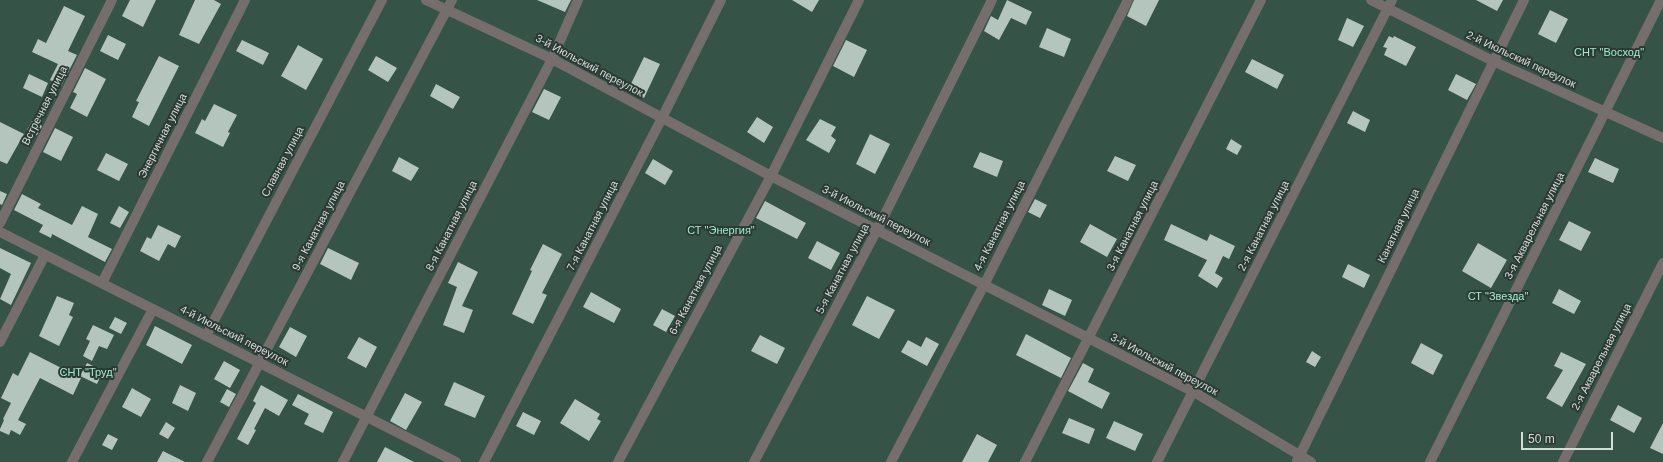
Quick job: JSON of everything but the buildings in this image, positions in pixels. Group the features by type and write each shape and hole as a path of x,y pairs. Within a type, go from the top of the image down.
{"street":[{"name":"Встречная улица","path":"0,223 112,0"},
{"name":"Энергичная улица","path":"102,283 245,0"},
{"name":"Славная улица","path":"206,336 382,0"},
{"name":"3-й Июльский переулок","path":"426,0 552,59 771,176 1194,392 1298,459 1311,462"},
{"name":"9-я Канатная улица","path":"207,462 452,0"},
{"name":"8-я Канатная улица","path":"343,462 552,59 578,0"},
{"name":"7-я Канатная улица","path":"484,462 662,118 721,0"},
{"name":"6-я Канатная улица","path":"618,462 771,176 859,0"},
{"name":"5-я Канатная улица","path":"754,462 877,230 992,0"},
{"name":"4-я Канатная улица","path":"891,462 984,285 1128,0"},
{"name":"3-я Канатная улица","path":"1025,462 1261,0"},
{"name":"2-й Июльский переулок","path":"1371,0 1390,4 1493,61 1663,138"},
{"name":"Канатная улица","path":"1298,459 1524,0"},
{"name":"3-я Акварельная улица","path":"1430,462 1661,0"},
{"name":"2-я Канатная улица","path":"1157,462 1194,392 1390,4"},
{"name":"4-й Июльский переулок","path":"0,232 456,462"},
{"path":"0,342 45,255"},
{"name":"2-я Акварельная улица","path":"1563,462 1663,263"},
{"path":"72,462 153,309"}],"green space":[{"name":"СТ \"Энергия\"","path":"0,0 1663,0 1663,462 0,462"}],"park label":[{"name":"СНТ \"Восход\"","path":"1609,53"},
{"name":"СТ \"Звезда\"","path":"1498,297"},
{"name":"СНТ \"Труд\"","path":"88,373"}]}
